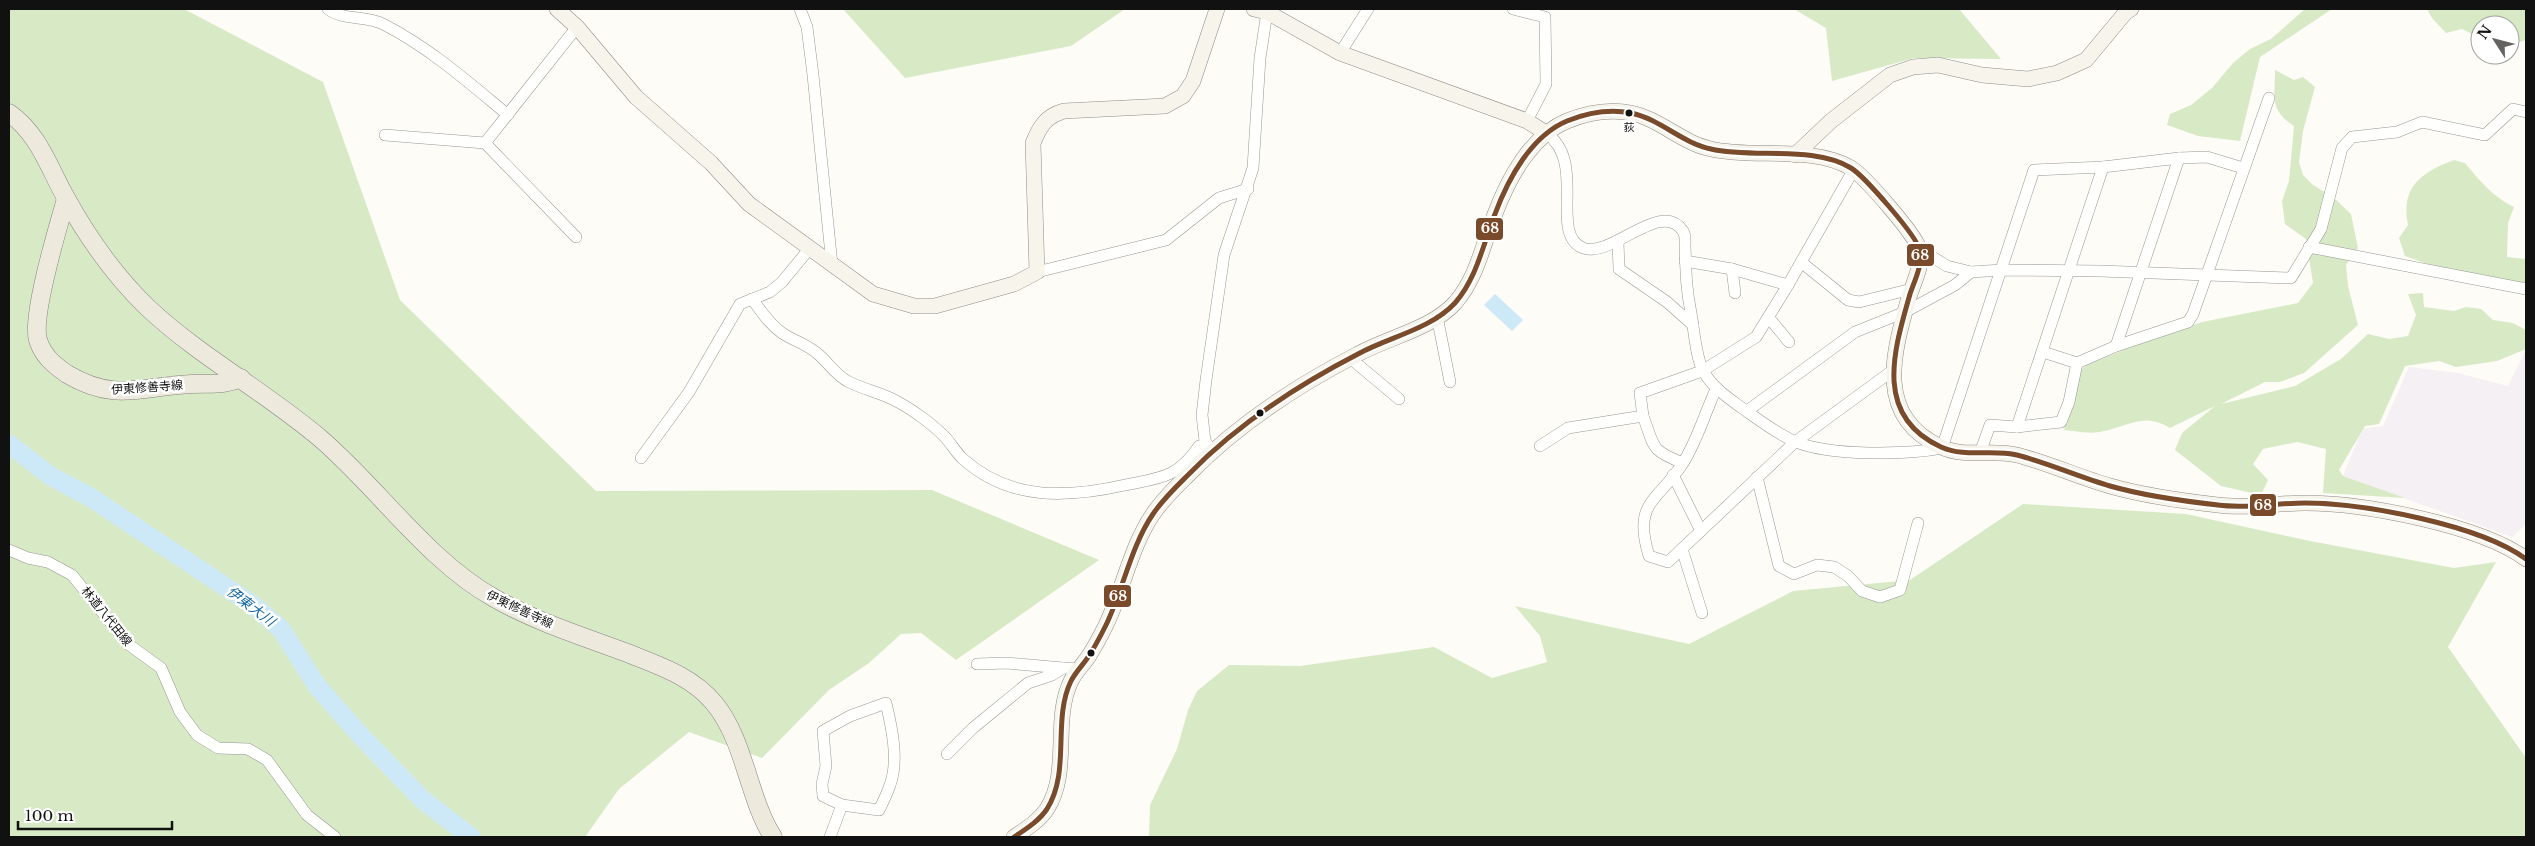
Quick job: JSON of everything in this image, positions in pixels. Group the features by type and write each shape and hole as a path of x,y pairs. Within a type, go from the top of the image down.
{"main road":[{"path":"557,9 577,27 636,97 710,163 749,204 873,294 914,306 935,306 959,301 1026,280 1037,272 1033,144 1039,128 1050,115 1064,111 1164,106 1183,96 1193,81 1217,9"},
{"path":"1795,155 1831,121 1890,75 1913,67 1938,65 1982,75 2028,79 2057,73 2086,60 2126,12 2131,9"},
{"path":"1260,11 1340,53 1527,120 1546,133"},
{"path":"1014,837 1043,815 1050,805 1058,779 1063,708 1071,682 1091,653 1108,620 1141,534 1154,512 1212,451 1254,417 1350,358 1437,316 1456,301 1474,273 1496,210 1516,169 1546,133 1579,117 1606,111 1626,112 1656,123 1708,149 1826,159 1854,169 1911,234 1921,250 1920,264 1905,312 1892,371 1895,397 1909,424 1942,448 1960,452 2014,454 2114,487 2160,497 2225,506 2305,503 2339,505 2414,517 2498,543 2526,558"},
{"name":"伊東修善寺線","path":"9,113 34,136 66,199 123,284 176,331 321,439 432,552 458,574 493,598 529,615 666,668 688,680 707,696 728,723 773,837"},
{"name":"伊東修善寺線","path":"66,199 54,242 37,322 37,338 43,354 61,370 100,390 120,392 192,384 225,384 241,378"}],"street":[{"path":"328,9 336,15 380,23 415,42 441,59 508,115"},
{"path":"800,9 807,27 813,74 832,265"},
{"path":"1340,53 1368,9"},
{"path":"1513,9 1545,17 1546,84 1527,120"},
{"path":"1212,451 1205,441 1202,415 1224,255 1248,189 1253,168 1260,58 1260,11"},
{"path":"485,143 577,27"},
{"path":"2043,352 2077,363 2116,346 2188,322 2209,273 2243,168 2269,98"},
{"path":"1921,250 1947,266 1972,272 2002,270 2139,274 2209,273 2291,278 2320,229 2342,148 2352,137 2398,132 2422,122 2485,135 2513,109 2526,112"},
{"path":"1546,133 1560,147 1566,162 1568,172 1567,221 1569,232 1576,244 1590,249 1618,242 1646,226 1658,222 1679,227 1685,235 1684,282 1702,371 1716,389 1746,412 1795,442 1813,448 1858,452 1920,451 1942,448 2034,170 2103,167 2179,158 2208,157 2243,168"},
{"path":"385,135 485,143 576,237"},
{"path":"2116,346 2179,158"},
{"path":"2017,427 2103,167"},
{"path":"1684,463 1661,454 1655,448 1643,416 1640,394 1702,371 1756,337 1769,318 1854,169"},
{"path":"1037,272 1166,240 1219,198 1248,189"},
{"path":"1618,242 1618,269 1667,302 1693,325"},
{"path":"2309,247 2526,290"},
{"path":"641,458 689,392 740,304 770,292 782,282 810,248"},
{"path":"1685,260 1732,269 1788,285"},
{"path":"1801,262 1848,300 1860,302 1912,289"},
{"path":"1732,269 1735,292"},
{"path":"1746,412 1855,332 1905,312 1954,285 1972,272"},
{"path":"752,299 768,320 783,333 809,346 848,382 898,402 943,434 963,459 1002,484 1017,490 1044,494 1107,489 1168,476 1194,453 1199,446 1212,451"},
{"path":"1437,316 1450,382"},
{"path":"1769,318 1789,342"},
{"path":"1350,358 1399,399"},
{"path":"1980,453 1990,425 2017,427 2060,422 2069,402 2077,363"},
{"path":"1716,389 1684,463 1647,506 1644,540 1649,556 1668,562 1795,442 1892,371"},
{"path":"1540,446 1568,428 1643,416"},
{"path":"1673,476 1701,530"},
{"path":"1757,477 1779,566 1794,574 1817,565 1834,567 1848,576 1862,591 1880,597 1900,590 1918,523"},
{"path":"1682,549 1702,612"},
{"name":"林道八代田線","path":"9,550 28,558 48,562 72,574 128,644 162,668 180,712 197,735 218,748 248,749 267,760 307,815 335,837"},
{"path":"977,664 1006,663 1079,669"},
{"path":"947,754 973,728 1023,687 1039,678 1052,676 1063,668"},
{"path":"886,703 891,724 893,762 891,784 879,810 842,805 823,796 822,784 826,766 823,731 850,716 886,703"},
{"path":"830,837 842,805"}],"shaded area":[{"path":"2526,350 2526,524 2512,537 2343,476 2362,429 2383,426 2409,367 2458,373 2508,386"}],"green space":[{"path":"9,9 184,9 323,82 400,300 596,491 932,490 1099,560 956,660 921,633 901,634 869,663 829,690 762,758 689,732 619,789 585,837 9,837"},
{"path":"843,9 1125,9 1071,46 905,78"},
{"path":"1794,9 1959,9 2001,59 1914,58 1832,81 1826,28"},
{"path":"2305,9 2332,9 2260,57 2240,141 2198,136 2167,125 2170,114 2191,105 2212,88 2233,63 2250,49 2271,39"},
{"path":"2427,9 2526,9 2526,40 2520,42 2520,15 2470,15 2470,33 2462,29 2446,33 2432,18"},
{"path":"2275,70 2294,80 2303,77 2315,87 2303,131 2299,162 2303,175 2313,185 2334,198 2351,214 2358,248 2346,265 2348,286 2358,325 2304,373 2280,382 2265,382 2221,404 2295,386 2341,359 2368,334 2389,339 2408,336 2416,315 2408,294 2423,293 2424,307 2454,311 2466,307 2481,309 2493,320 2513,323 2526,330 2526,349 2497,361 2456,367 2439,361 2405,366 2379,424 2365,426 2339,470 2343,476 2405,498 2323,493 2326,449 2297,442 2263,449 2253,464 2268,480 2261,495 2221,486 2175,450 2182,433 2215,406 2170,428 2160,423 2143,421 2095,433 2064,430 2079,371 2087,365 2143,342 2202,322 2298,303 2313,283 2306,239 2285,224 2282,201 2289,181 2294,126 2280,114 2277,108 2274,95"},
{"path":"2454,160 2465,163 2493,193 2514,207 2508,223 2507,257 2526,259 2526,283 2442,269 2405,256 2399,238 2408,225 2407,200 2411,191 2423,176"},
{"path":"2023,504 2186,514 2310,541 2454,568 2496,562 2448,647 2526,758 2526,837 1149,837 1150,805 1177,749 1188,710 1197,691 1229,665 1300,666 1434,647 1492,678 1547,662 1540,636 1515,606 1689,644 1793,591 1910,580"}],"water":[{"path":"1495,294 1523,320 1512,331 1484,305"}],"waterway":[{"name":"伊東大川","path":"9,444 52,477 90,497 253,605 281,629 317,686 361,736 422,799 471,837"}],"transit line":[{"name":"68","path":"1014,837 1040,817 1047,809 1054,794 1060,762 1065,696 1075,674 1088,657 1102,632 1139,540 1161,503 1227,439 1269,407 1335,366 1370,348 1434,320 1455,303 1469,283 1500,201 1522,160 1542,137 1554,128 1567,121 1591,114 1615,111 1631,113 1652,120 1690,142 1711,149 1728,152 1819,157 1836,161 1858,173 1901,221 1920,251 1919,267 1899,337 1894,380 1897,400 1905,418 1919,434 1941,447 1959,452 2008,453 2017,455 2110,486 2177,500 2240,506 2294,503 2329,504 2420,518 2480,536 2506,547 2526,559"}],"place":[{"name":"荻","path":"1629,113"}]}
